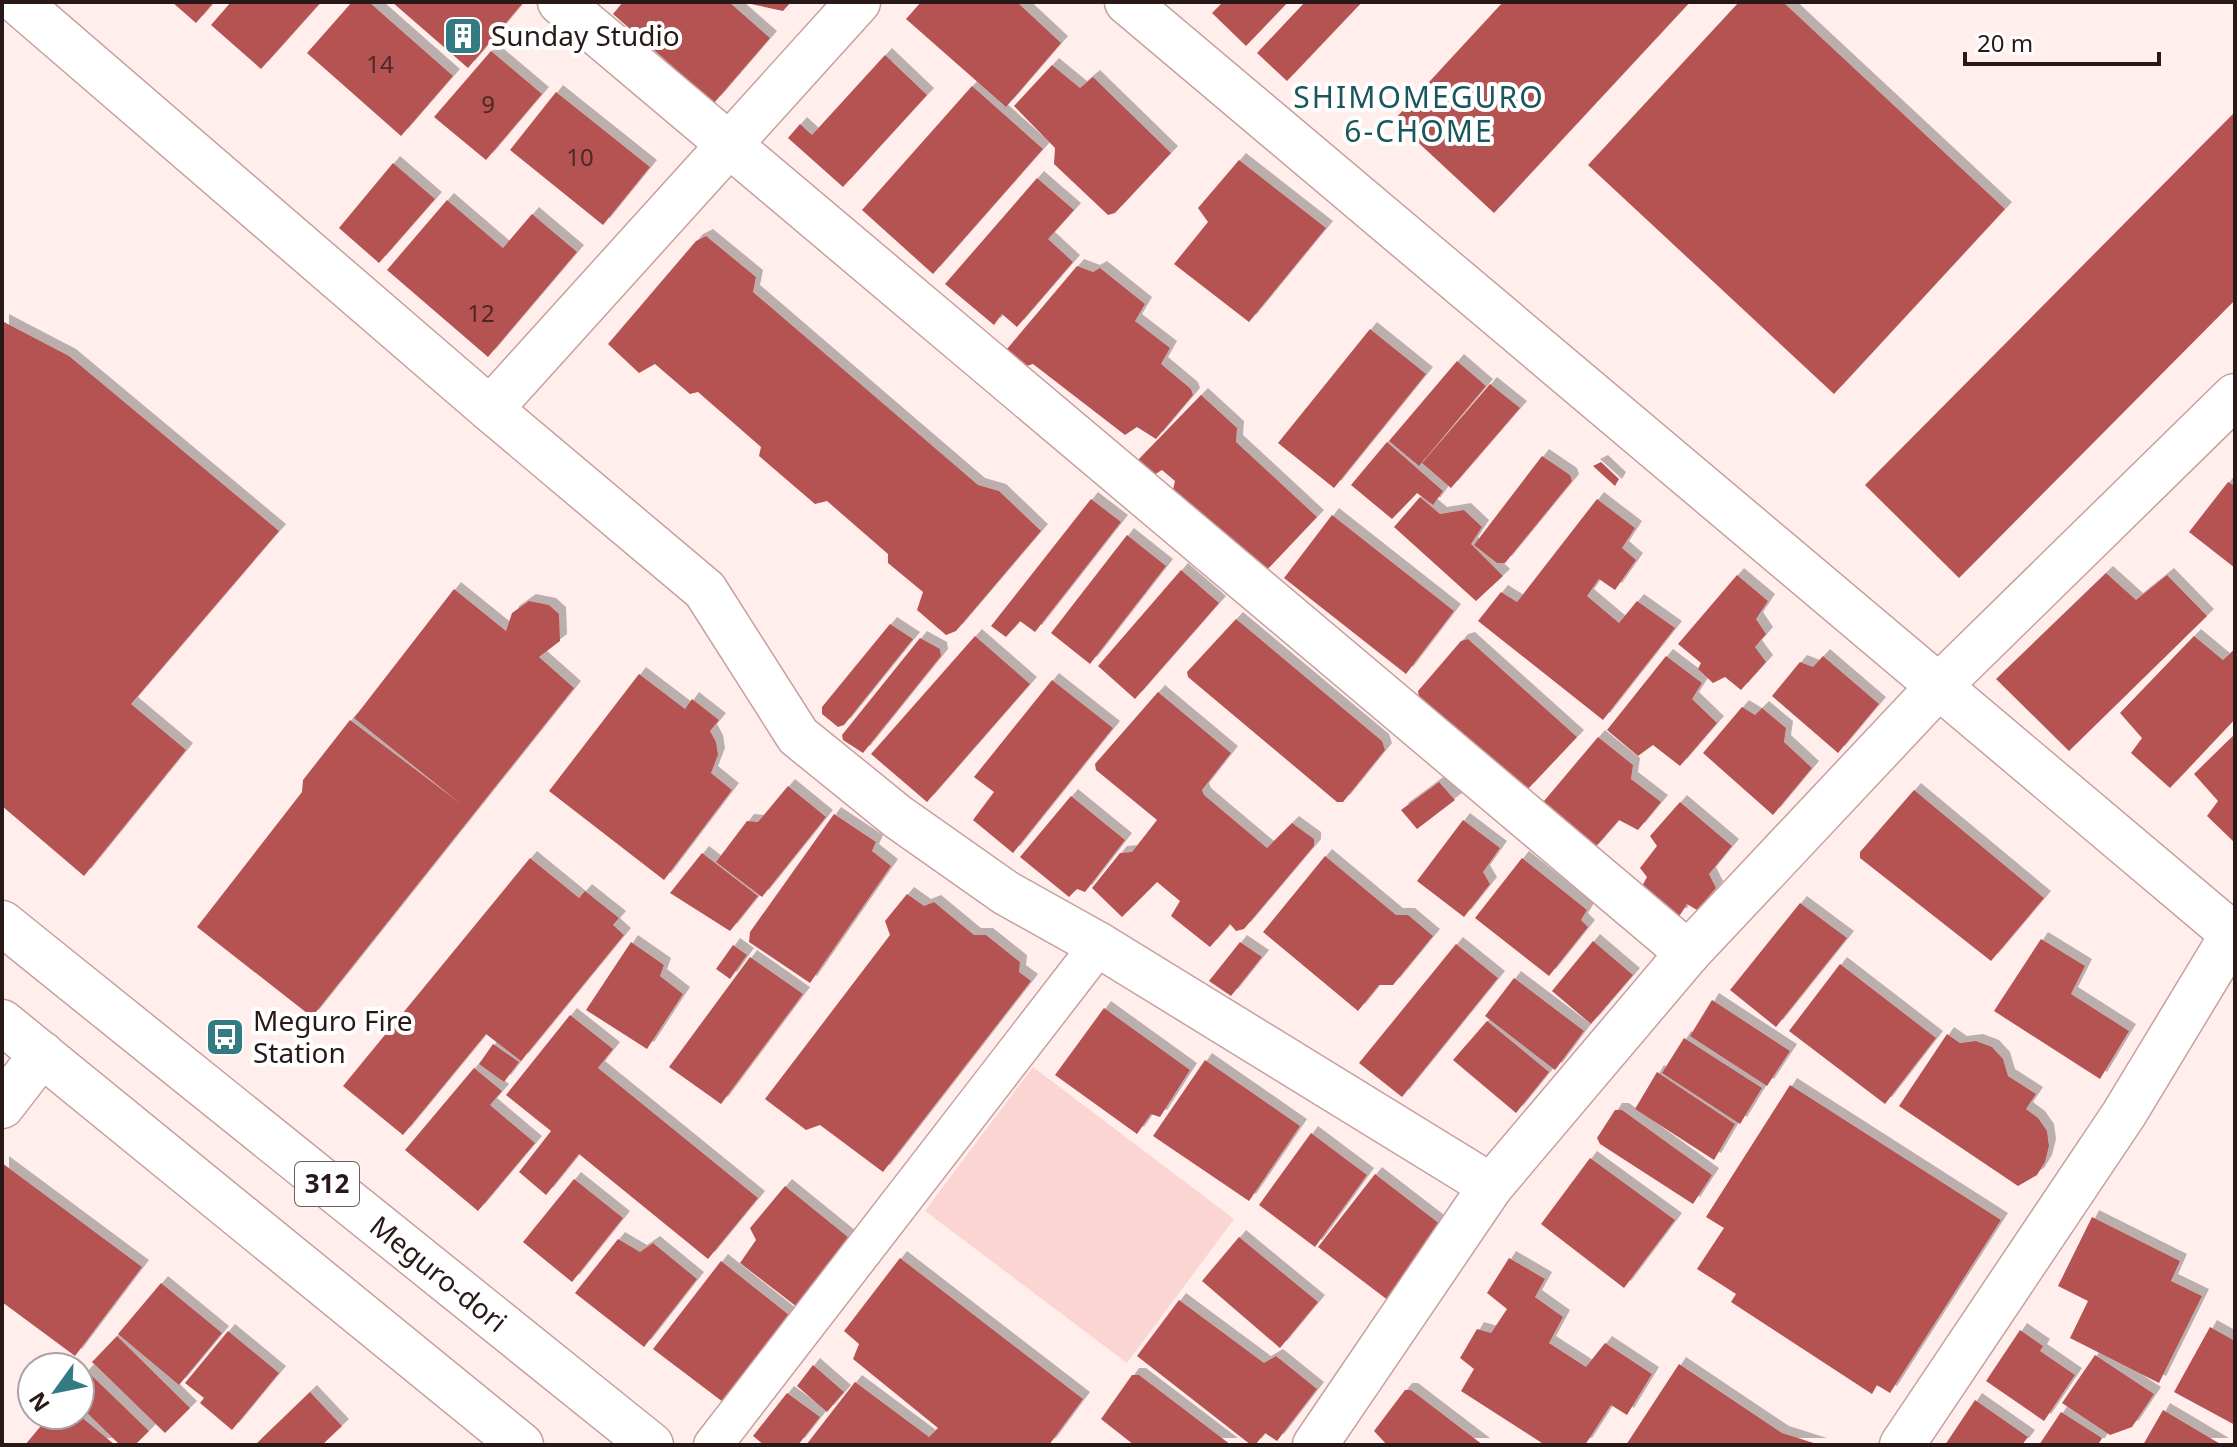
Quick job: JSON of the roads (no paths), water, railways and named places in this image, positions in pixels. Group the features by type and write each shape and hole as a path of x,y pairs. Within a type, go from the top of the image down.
{"street":[{"path":"18,2 705,590 798,736 898,817 1006,893 1099,945 1491,1186"},
{"path":"560,2 1688,953"},
{"path":"490,409 858,2"},
{"path":"1127,2 2234,935 2124,1114 1902,1445"},
{"path":"1315,1445 1491,1186 1688,953 1939,686 2235,396"},
{"name":"Meguro-dori","path":"2,923 651,1445"},
{"path":"2,1022 521,1445"},
{"path":"2,1106 42,1054"}],"lane":[{"path":"713,1445 1099,945"}],"place":[{"name":"Sunday Studio","path":"463,36"},
{"name":"Meguro Fire Station","path":"225,1037"}],"district":[{"name":"SHIMOMEGURO 6-CHOME","path":"1419,115"}]}
